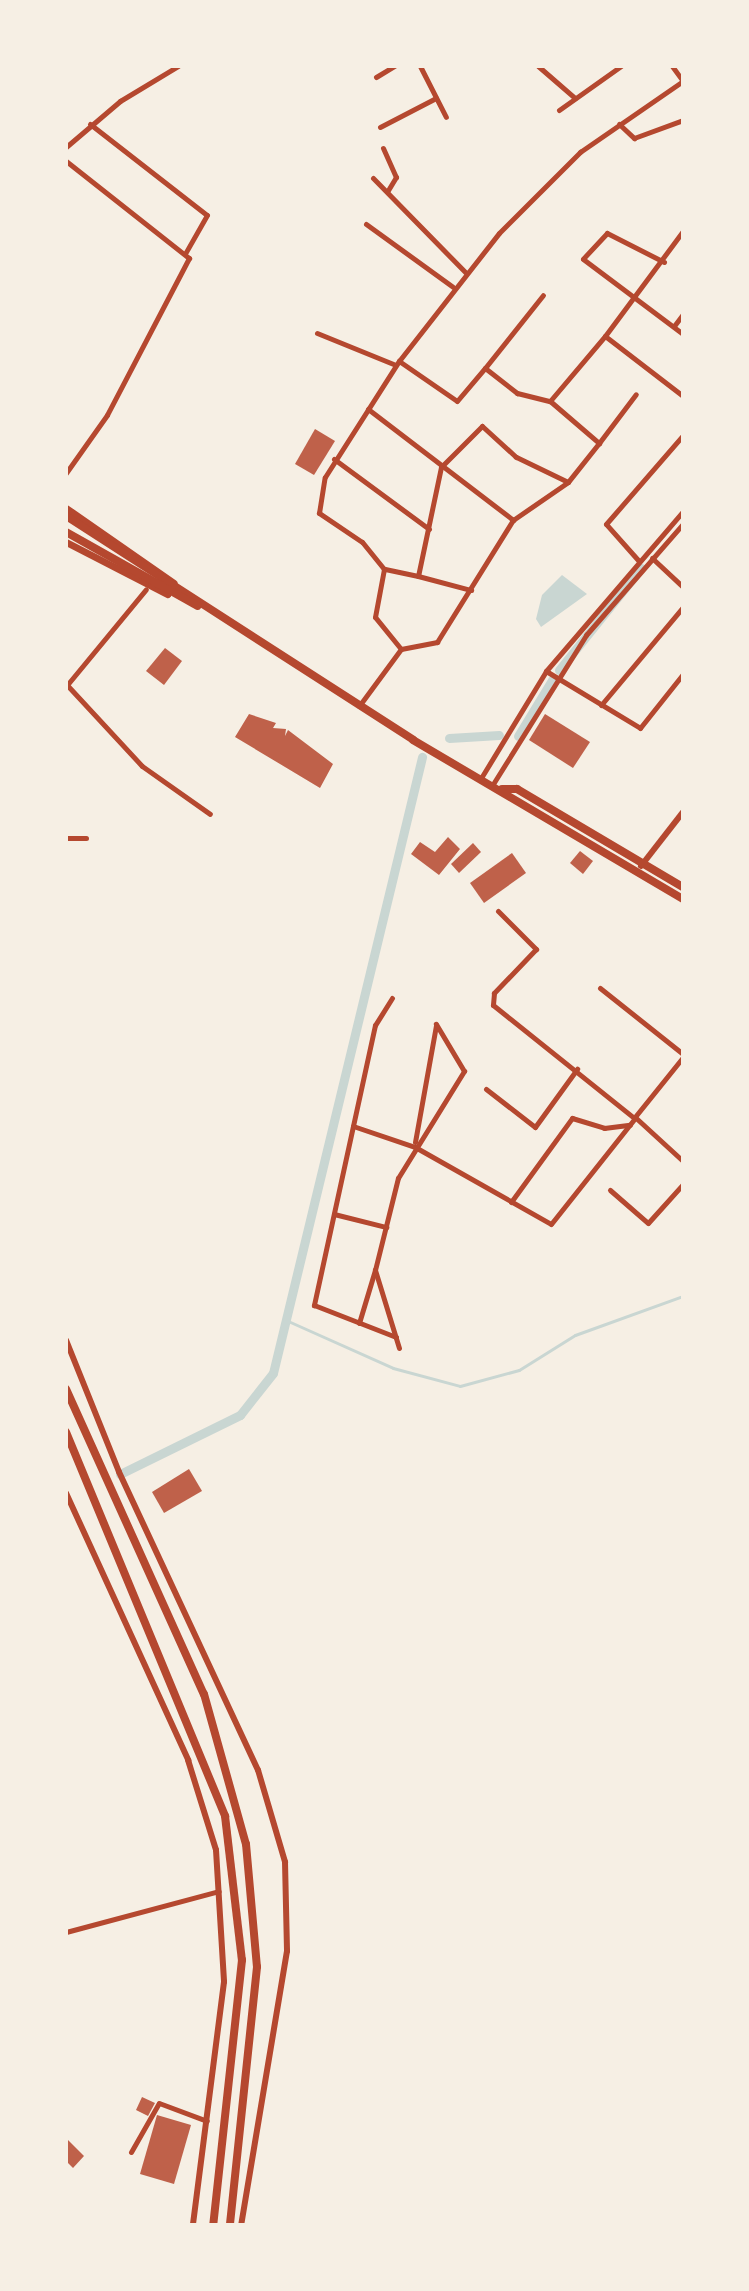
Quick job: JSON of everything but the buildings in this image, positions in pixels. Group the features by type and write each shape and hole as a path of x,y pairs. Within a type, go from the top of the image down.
{"highway":[{"path":"66,516 174,583 201,607 359,706 683,899"},
{"path":"66,532 167,594 201,607"},
{"path":"497,786 517,789 683,887"},
{"path":"66,1389 204,1694 246,1844 257,1967 230,2225"},
{"path":"66,1432 225,1816 242,1960 213,2225"}],"main road":[{"path":"66,508 174,583"},
{"path":"66,542 146,589 167,594"}],"street":[{"path":"66,147 90,124 178,66"},
{"path":"376,77 394,66"},
{"path":"420,66 446,117"},
{"path":"538,66 575,98"},
{"path":"559,110 621,66"},
{"path":"471,590 384,569 318,511 334,459 397,363 465,272 580,152 683,81 672,66"},
{"path":"380,127 436,98"},
{"path":"619,124 632,138 683,120"},
{"path":"66,473 107,415 186,267 186,252 207,215 90,124"},
{"path":"383,148 396,177 387,192"},
{"path":"66,161 186,252"},
{"path":"373,178 465,272"},
{"path":"366,224 453,287"},
{"path":"550,401 637,302 683,231"},
{"path":"664,262 607,233 585,256 637,302 683,334"},
{"path":"317,333 397,363 459,402 543,295"},
{"path":"674,326 683,314"},
{"path":"605,336 683,396"},
{"path":"485,368 517,393 550,401 599,443"},
{"path":"359,706 401,649 436,643 513,520 568,482 636,394"},
{"path":"368,409 513,520"},
{"path":"418,576 441,467 484,425 516,457 568,482"},
{"path":"638,560 605,526 683,435"},
{"path":"334,459 429,529"},
{"path":"481,778 546,671 683,511"},
{"path":"497,786 558,678 652,558 683,524"},
{"path":"652,558 683,587"},
{"path":"384,569 375,617 401,649"},
{"path":"146,589 66,685 142,766 210,814"},
{"path":"601,705 683,607"},
{"path":"546,671 640,728 683,674"},
{"path":"637,872 683,812"},
{"path":"66,838 86,838"},
{"path":"498,911 536,949 494,993 493,1005 577,1069 683,1161"},
{"path":"353,1126 415,1147 511,1202 555,1222 683,1055 600,988"},
{"path":"392,998 375,1025 314,1305 396,1337"},
{"path":"359,1323 386,1227 415,1147 436,1024 464,1071 415,1147"},
{"path":"486,1089 535,1127 577,1069"},
{"path":"511,1202 572,1118 604,1128 630,1125"},
{"path":"610,1190 648,1223 683,1184"},
{"path":"334,1214 386,1227"},
{"path":"375,1270 399,1348"},
{"path":"66,1340 119,1472 258,1770 285,1862 287,1951 241,2225"},
{"path":"66,1493 188,1760 213,1836 220,1891 224,1982 209,2122 193,2225"},
{"path":"66,1932 220,1891"},
{"path":"131,2152 159,2103 209,2122"}],"shaded area":[{"path":"562,575 587,594 541,627 536,619 542,595"}],"waterway":[{"path":"559,670 641,568"},
{"path":"518,736 552,680"},
{"path":"449,738 499,735"},
{"path":"120,1474 240,1415 273,1373 422,757"},
{"path":"288,1321 393,1368 460,1386 519,1370 575,1335 683,1296"}]}
